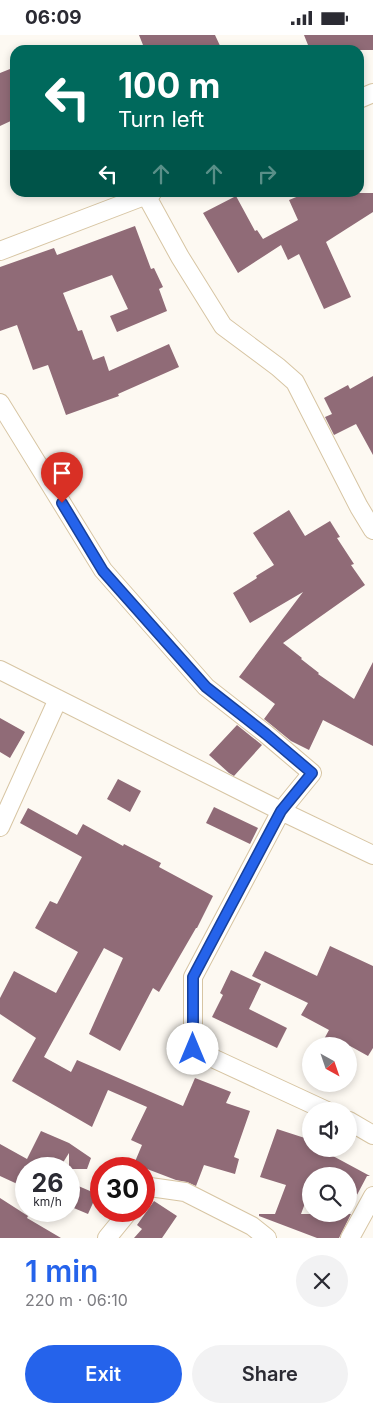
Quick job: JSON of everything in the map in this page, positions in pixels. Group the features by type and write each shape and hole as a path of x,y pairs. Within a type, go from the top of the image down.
{"street":[{"path":"0,251 141,197"},
{"path":"150,197 180,257 223,326 295,382 359,507 373,530"},
{"path":"0,403 103,571 206,687 312,773 281,811 193,977 193,1049 308,1102"},
{"path":"0,670 373,855"},
{"path":"0,827 58,699"},
{"path":"357,1126 373,1136"},
{"path":"155,1188 185,1192 252,1226 267,1238"},
{"path":"350,1238 373,1196"},
{"path":"107,1238 120,1222"}],"building":[{"path":"139,35 215,35 220,45 143,45"},
{"path":"304,35 373,35 373,50 364,50 364,45 308,45"},
{"path":"10,69 10,121 0,126 0,73"},
{"path":"364,193 373,193 373,212 326,242 351,297 324,309 299,254 288,260 281,245 238,273 203,213 237,197 255,231 257,230 263,239 298,220 289,200 296,197 364,197"},
{"path":"135,226 151,269 154,268 163,287 159,289 167,311 117,332 110,316 128,309 112,275 63,293 78,331 82,330 93,360 104,356 109,371 169,344 179,367 118,394 119,396 66,415 48,365 33,370 17,325 0,331 0,267 54,248 57,255"},
{"path":"373,376 373,455 356,424 334,435 325,417 332,414 324,398 348,385 350,389"},
{"path":"289,510 305,536 330,521 340,537 337,538 354,564 351,565 365,585 283,643 318,674 354,699 373,662 373,746 323,720 309,750 291,741 264,719 275,704 239,677 303,592 250,623 233,593 274,565 253,533"},
{"path":"0,718 25,732 10,758 0,752"},
{"path":"237,725 262,745 234,776 209,755"},
{"path":"118,779 141,791 130,812 107,799"},
{"path":"214,807 258,828 250,844 206,823"},
{"path":"28,808 77,835 83,824 123,846 124,844 161,863 159,867 213,896 197,928 159,992 153,988 120,1051 89,1034 123,958 104,948 44,1057 71,1072 77,1060 183,1106 195,1078 231,1092 226,1103 250,1111 234,1157 239,1159 235,1174 204,1165 196,1186 155,1172 155,1157 137,1157 142,1145 131,1140 147,1107 108,1090 92,1127 12,1081 36,1038 0,1014 0,998 14,971 56,993 78,952 35,928 50,901 57,904 82,857 20,823"},
{"path":"330,946 373,966 373,1048 368,1056 358,1050 358,1037 325,1037 329,1030 301,1015 308,1003 252,976 265,951 317,976"},
{"path":"231,970 261,984 249,1009 287,1028 277,1048 212,1017 223,995 220,993"},
{"path":"277,1129 302,1137 302,1157 335,1157 353,1167 302,1167 302,1222 347,1222 339,1238 317,1238 259,1216 259,1214 275,1214 286,1185 260,1177"},
{"path":"41,1131 69,1143 90,1157 90,1161 87,1169 80,1169 80,1157 69,1157 69,1153 66,1157 28,1157"},
{"path":"0,1144 23,1157 15,1157 15,1183 0,1176"},
{"path":"357,1169 370,1176 367,1176 357,1195"},
{"path":"80,1187 90,1191 90,1210 88,1214 80,1211"},
{"path":"0,1198 15,1208 15,1222 34,1222 61,1238 0,1238"},
{"path":"155,1202 177,1216 162,1238 134,1238 142,1229 137,1225 139,1222 155,1222"}],"route":[{"path":"62,503 103,571 206,687 312,773 281,811 193,977 193,1049"}]}
